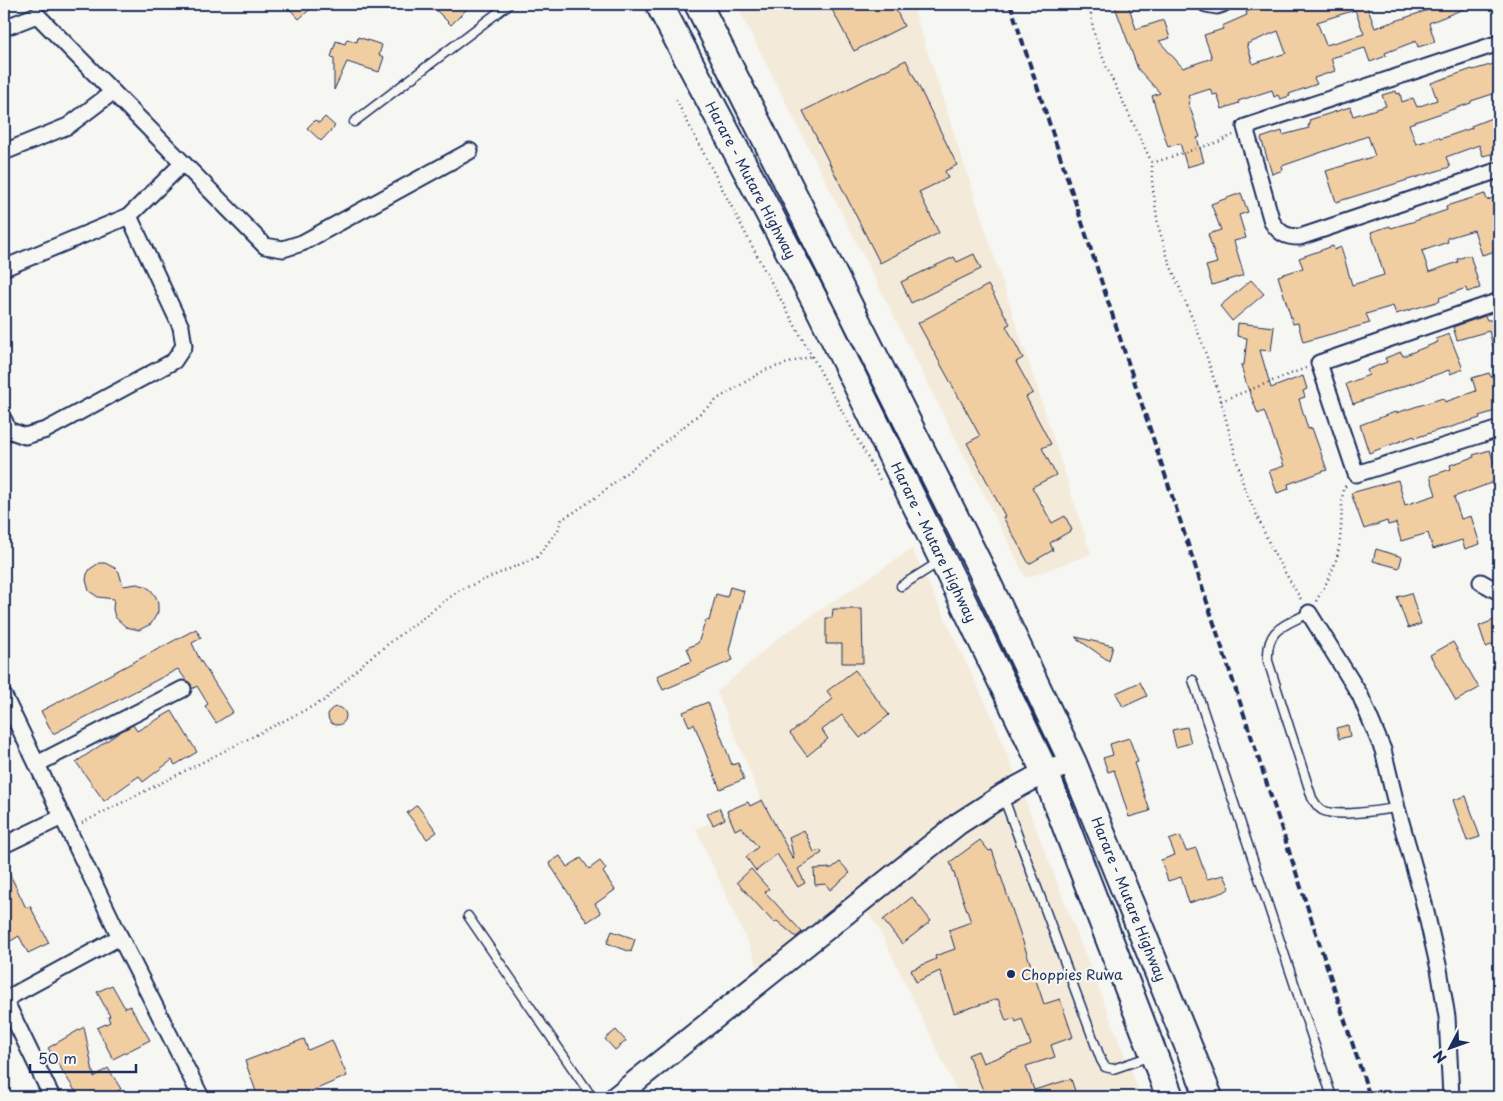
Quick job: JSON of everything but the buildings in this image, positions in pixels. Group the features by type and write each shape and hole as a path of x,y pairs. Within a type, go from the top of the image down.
{"highway":[{"name":"Harare - Mutare Highway","path":"659,4 820,312 943,560 1045,772 1170,1097"},
{"name":"Harare - Mutare Highway","path":"698,4 978,563 1073,763 1209,1097"}],"street":[{"path":"1206,4 1217,6 1223,4"},
{"path":"4,28 37,15 265,246 283,248 302,243 470,151"},
{"path":"1499,43 1245,127 1272,222 1279,232 1288,237 1300,237 1499,170"},
{"path":"4,152 68,126 113,92"},
{"path":"4,268 129,216 183,163"},
{"path":"4,420 8,430 25,436 46,430 174,361 184,346 181,327 129,216"},
{"path":"1499,301 1319,363 1356,474 1499,428"},
{"path":"1481,582 1499,592"},
{"path":"1309,613 1360,695 1383,750 1422,895 1439,969 1447,1017 1451,1097"},
{"path":"37,764 183,689"},
{"path":"4,696 120,937 201,1097"},
{"path":"616,1097 950,830 1003,795 1045,772 1073,763"},
{"path":"4,845 65,824"},
{"path":"52,1097 4,1000 120,937"}],"lane":[{"path":"354,122 509,4"},
{"path":"901,586 943,560"},
{"path":"1309,613 1276,631 1270,639 1267,649 1268,662 1312,798 1317,806 1324,811 1334,814 1398,808"},
{"path":"1194,680 1332,1097"},
{"path":"1003,795 1101,1060 1105,1066 1113,1069 1153,1055"},
{"path":"468,916 592,1097"}],"path":[{"path":"1089,4 1094,33 1106,66 1152,163 1152,181 1158,225 1166,253 1202,342 1221,400 1244,487 1274,554 1309,613 1322,591 1337,555 1344,490 1348,482 1356,474"},
{"path":"676,100 880,482"},
{"path":"1152,163 1221,141 1245,127"},
{"path":"65,824 325,700 367,660 458,591 537,557 558,530 562,519 599,495 719,398 765,370 812,356"},
{"path":"1221,400 1319,363"}],"shaded area":[{"path":"736,4 912,4 1091,554 1026,578"},
{"path":"912,549 994,721 1141,1097 960,1097 878,927 855,895 760,970 696,829 761,799 717,692 777,639"}],"railway":[{"path":"1010,4 1370,1097"}],"place":[{"name":"Choppies Ruwa","path":"1011,974"}]}
